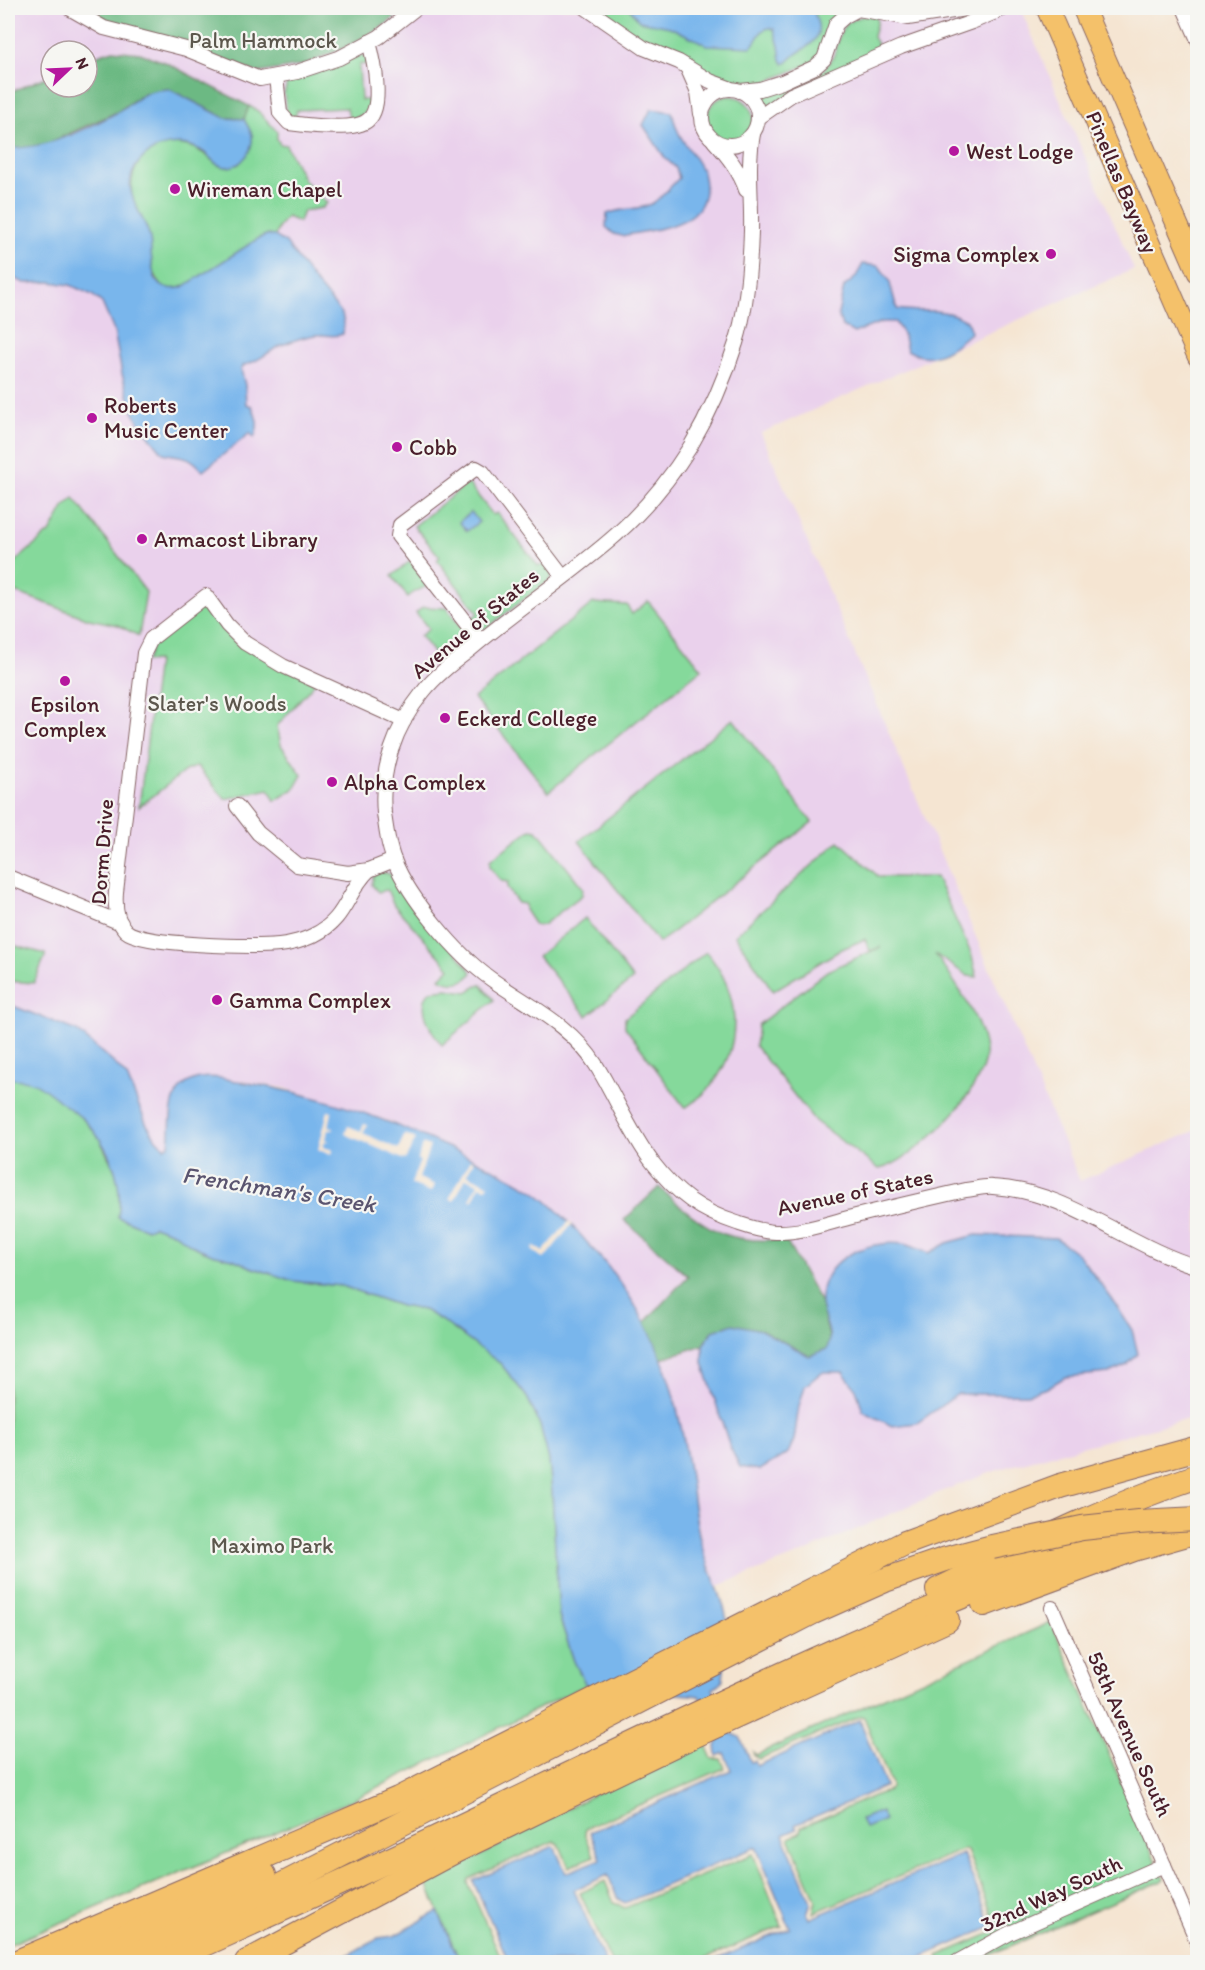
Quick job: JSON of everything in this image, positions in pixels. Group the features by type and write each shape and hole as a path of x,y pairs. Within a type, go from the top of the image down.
{"highway":[{"path":"119,1962 247,1903 376,1836 587,1716 757,1628 857,1565 955,1523 1060,1486 1197,1448"},
{"path":"780,1681 825,1644 1100,1513 1197,1476"},
{"path":"247,1962 676,1733 780,1681 1068,1553 1197,1510"},
{"path":"757,1628 946,1559 992,1547 1082,1528 1197,1519"},
{"path":"780,1681 1134,1550 1197,1531"},
{"path":"17,1962 587,1716"},
{"path":"165,1962 428,1842 676,1733"},
{"path":"65,1962 341,1842 376,1836"}],"main road":[{"name":"Pinellas Bayway","path":"1047,8 1193,333 1197,356"},
{"path":"1071,8 1104,73 1126,106"},
{"name":"Pinellas Bayway","path":"1083,8 1197,272"}],"street":[{"path":"69,8 100,26 205,56 260,79 276,77 339,58 395,26 416,8"},
{"path":"586,8 644,48 661,53 710,81 735,89 750,97 756,106 758,118 753,134 741,143 730,145 719,143 711,138 704,128 698,92 687,68"},
{"path":"702,117 704,106 710,97 719,91 760,89 815,67 824,59 836,24 858,8 908,18 926,16 950,9 972,8"},
{"path":"758,118 790,95 901,47 1005,8"},
{"path":"1184,8 1197,40"},
{"path":"276,77 280,113 289,123 309,126 360,125 369,120 374,112 375,65 369,42"},
{"name":"Avenue of States","path":"753,134 750,148 751,229 748,273 740,325 736,342 709,410 684,456 647,505 617,534 480,641 439,675 423,692 404,721 391,748 384,776 386,830 394,860 414,896 446,937 485,974 568,1030 583,1046 650,1160 690,1202 714,1216 748,1227 776,1232 808,1228 966,1190 992,1186 1052,1198 1088,1214 1134,1241 1197,1267"},
{"name":"Avenue of States","path":"711,138 739,172 750,200"},
{"path":"480,641 398,536 400,525 447,488 476,468 483,472 563,577"},
{"name":"Dorm Drive","path":"365,874 342,913 332,924 313,936 281,945 249,946 148,940 127,932 115,909 116,892 144,653 151,639 206,596 227,625 245,643 283,666 404,721"},
{"path":"237,806 258,833 297,865 365,874 394,860"},
{"path":"8,877 121,923"},
{"name":"58th Avenue South","path":"1052,1608 1197,1943"},
{"name":"32nd Way South","path":"957,1962 1010,1933 1164,1865"}],"shaded area":[{"name":"Eckerd College","path":"8,8 1020,8 1134,269 761,433 1080,1181 1197,1130 1197,1416 1000,1469 945,1490 798,1555 718,1586 702,1547 678,1419 637,1309 593,1249 554,1208 534,1192 474,1159 386,1120 285,1088 221,1078 192,1080 177,1092 170,1115 169,1145 164,1148 146,1123 127,1077 77,1031 8,1004"}],"green space":[{"name":"Palm Hammock","path":"81,8 408,8 376,31 346,47 304,65 258,73 107,22"},
{"path":"596,8 847,8 814,62 761,84 735,85 713,78 668,49 622,27"},
{"path":"864,16 875,16 877,21 873,37 881,51 764,108 758,98 801,83 825,68 831,61 841,31 853,20"},
{"path":"113,50 140,53 167,63 249,106 244,119 225,118 169,89 144,93 117,112 51,142 25,149 8,148 8,93 39,80 39,99 99,99 99,55"},
{"path":"364,55 369,61 367,64 359,65 361,100 370,100 364,114 349,119 347,108 297,110 295,119 287,113 284,94 287,83"},
{"path":"730,96 746,103 753,119 746,135 730,142 714,135 707,119 714,103"},
{"path":"249,106 258,111 277,131 277,139 280,144 286,145 304,180 327,203 322,208 303,211 299,222 287,217 275,236 266,235 259,238 192,283 173,289 164,287 151,268 148,232 134,203 132,185 136,168 147,154 155,149 174,144 198,150 222,166 239,164 252,135 244,119"},
{"path":"468,483 493,515 497,513 538,566 550,564 553,574 550,580 485,629 478,628 471,619 478,613 437,560 440,557 414,526"},
{"path":"74,498 146,592 139,636 118,625 89,619 18,593 8,593 8,568 51,531 65,506"},
{"path":"410,561 428,585 408,597 392,576"},
{"path":"648,601 702,669 548,792 474,698 593,603 627,605 632,614"},
{"name":"Slater's Woods","path":"210,604 227,626 315,683 277,726 281,745 302,775 294,789 275,801 269,789 225,799 197,766 185,771 139,807 157,661 146,662 154,643 197,607"},
{"path":"423,607 447,608 467,637 464,648 442,664 420,636 429,629 416,613"},
{"path":"733,719 812,822 659,943 579,841"},
{"path":"531,829 537,830 583,888 582,895 543,925 535,925 525,910 525,904 518,903 507,888 508,882 501,881 490,867 490,860"},
{"path":"839,841 879,877 936,877 971,953 977,977 968,976 935,954 966,1001 979,1026 985,1051 983,1066 975,1084 962,1103 929,1139 893,1164 879,1169 815,1121 755,1046 758,1025 827,971 881,947 870,951 865,939 842,949 773,991 735,935"},
{"path":"380,872 390,874 397,880 472,972 470,976 458,982 440,978 450,968 394,905 387,890 378,892 372,885 373,876"},
{"path":"585,918 633,979 587,1016 538,956"},
{"path":"8,944 46,954 34,983 8,981"},
{"path":"706,952 718,967 732,1001 733,1037 729,1055 721,1071 707,1090 685,1108 625,1027 625,1018"},
{"path":"481,984 494,1000 442,1045 427,1019 424,1004 426,997 430,991 447,989 467,992"},
{"name":"Maximo Park","path":"8,1079 26,1079 42,1085 83,1119 98,1136 118,1177 120,1206 125,1220 147,1229 154,1226 176,1234 191,1245 212,1254 233,1259 293,1281 342,1286 401,1306 424,1310 501,1364 527,1397 540,1425 549,1460 559,1616 574,1661 586,1685 350,1801 8,1945"},
{"path":"659,1187 681,1207 716,1231 755,1240 785,1239 821,1303 830,1341 827,1349 809,1356 762,1330 713,1331 703,1345 661,1359 644,1323 688,1276 624,1220"},
{"path":"1051,1622 1164,1880 973,1962 941,1962 938,1956 994,1932 997,1928 967,1851 964,1849 813,1913 816,1900 789,1838 800,1833 801,1827 888,1790 891,1784 864,1717 861,1716 759,1759 754,1756 753,1752 756,1755"},
{"path":"703,1738 712,1759 721,1759 725,1768 586,1828 585,1834 594,1856 569,1867 559,1844 554,1841 469,1879 468,1883 503,1962 460,1962 427,1884"},
{"path":"753,1854 782,1926 697,1962 611,1962 580,1893 605,1881 614,1903 625,1908"}],"water":[{"path":"629,8 812,8 819,28 816,39 784,64 774,29 769,28 763,31 751,47 707,45 670,27 639,21"},
{"path":"169,89 225,118 244,119 252,141 246,157 238,164 227,167 220,166 197,148 179,144 153,150 139,162 133,172 131,190 149,234 156,280 162,286 183,287 259,238 266,235 275,236 286,243 342,314 344,323 343,334 301,338 281,345 244,365 241,369 246,404 252,406 257,422 256,433 254,438 250,433 203,471 189,459 163,453 139,423 132,409 122,374 114,331 102,303 92,295 70,285 50,282 25,283 8,276 8,148 22,148 64,138 116,113 140,96 152,91"},
{"path":"651,109 672,112 680,135 703,173 705,191 701,204 693,215 681,222 622,236 614,234 606,227 607,214 655,202 679,178 676,168 665,158 643,125"},
{"path":"863,264 879,266 889,280 897,309 948,313 967,321 971,332 948,350 929,356 918,355 907,350 903,334 895,322 882,322 854,333 842,326 838,314 844,287 855,278"},
{"path":"471,512 479,522 467,531 459,522"},
{"name":"Frenchman's Creek","path":"8,1004 77,1031 116,1065 127,1077 146,1123 164,1147 169,1145 172,1108 178,1091 184,1085 199,1078 223,1078 324,1100 404,1128 506,1175 535,1192 557,1211 601,1258 627,1293 650,1332 666,1373 683,1435 699,1536 727,1621 723,1680 713,1689 731,1733 740,1737 751,1762 755,1761 757,1766 860,1720 886,1786 795,1825 797,1829 783,1835 811,1902 807,1914 809,1919 963,1854 992,1927 910,1962 710,1962 790,1928 756,1847 625,1903 618,1899 608,1875 574,1890 605,1962 509,1962 473,1881 554,1846 566,1873 601,1859 590,1832 731,1770 724,1753 717,1756 716,1746 720,1738 700,1696 586,1685 574,1661 559,1616 549,1460 540,1425 527,1397 501,1364 424,1310 401,1306 342,1286 293,1281 233,1259 212,1254 191,1245 176,1234 154,1226 147,1229 118,1217 119,1190 113,1164 92,1129 37,1084 25,1080 8,1079"},
{"path":"976,1235 1056,1238 1079,1255 1112,1299 1132,1330 1138,1354 1127,1365 1109,1373 1065,1377 1047,1388 1027,1394 958,1394 917,1423 892,1426 863,1411 856,1389 843,1372 822,1372 805,1386 799,1406 794,1440 788,1453 760,1470 740,1467 730,1447 703,1363 703,1345 713,1331 733,1324 761,1330 809,1356 827,1349 829,1337 821,1304 822,1289 827,1276 847,1256 860,1249 888,1243 903,1244 929,1253 947,1243"},
{"path":"881,1811 885,1820 865,1828 861,1819"},
{"path":"438,1911 460,1962 335,1962 378,1938 394,1936"}],"pier":[{"path":"328,1111 332,1112 329,1126 334,1130 328,1129 326,1139 330,1142 325,1141 323,1147 333,1150 332,1154 318,1150"},
{"path":"364,1124 367,1125 363,1133 398,1149 405,1134 416,1139 405,1160 345,1134 348,1126 361,1131"},
{"path":"422,1144 430,1146 419,1178 435,1185 431,1192 411,1184 420,1161 418,1160"},
{"path":"471,1159 474,1161 467,1174 489,1185 486,1188 480,1186 472,1201 470,1199 478,1184 466,1178 454,1201 449,1199"},
{"path":"569,1221 572,1224 544,1259 532,1250 534,1246 543,1252"}],"place":[{"name":"West Lodge","path":"954,151"},
{"name":"Wireman Chapel","path":"175,189"},
{"name":"Sigma Complex","path":"1051,254"},
{"name":"Roberts Music Center","path":"92,418"},
{"name":"Cobb","path":"397,447"},
{"name":"Armacost Library","path":"142,539"},
{"name":"Epsilon Complex","path":"65,681"},
{"name":"Eckerd College","path":"445,718"},
{"name":"Alpha Complex","path":"332,782"},
{"name":"Gamma Complex","path":"217,1000"}]}
